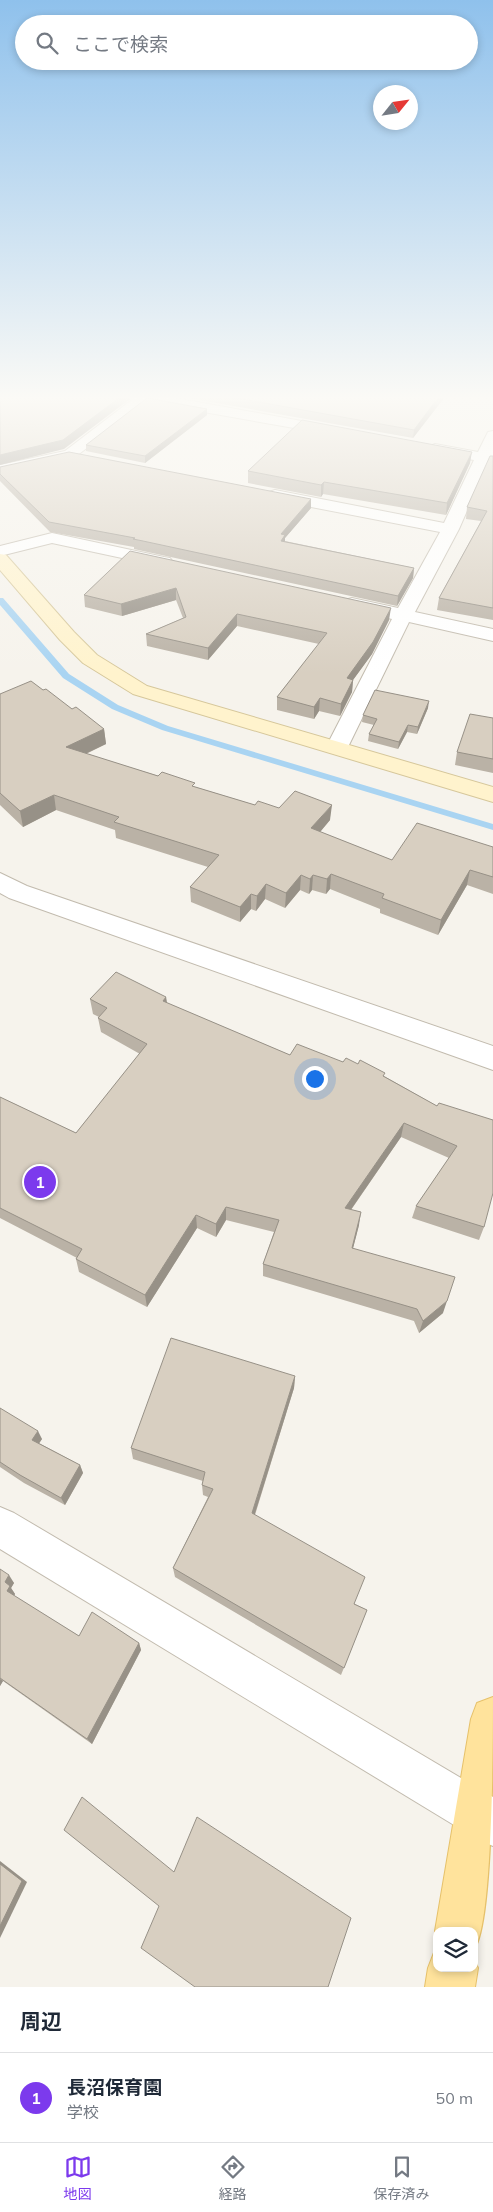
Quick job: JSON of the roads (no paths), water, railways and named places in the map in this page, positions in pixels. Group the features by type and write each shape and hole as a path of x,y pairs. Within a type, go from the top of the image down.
{"main road":[{"path":"460,1927 485,1818 493,1719"},
{"path":"450,1987 452,1972"}],"street":[{"path":"337,747 402,616 472,488"},
{"path":"255,491 450,529"},
{"path":"0,551 52,538 179,566"},
{"path":"0,559 67,636 90,659 140,690 493,794"},
{"path":"334,600 493,635"},
{"path":"0,882 18,892 493,1058"},
{"path":"0,1527 485,1818"}],"waterway":[{"path":"0,600 66,676 115,707 165,728 493,827"}],"place":[{"name":"長沼保育園","path":"40,1182"}]}
